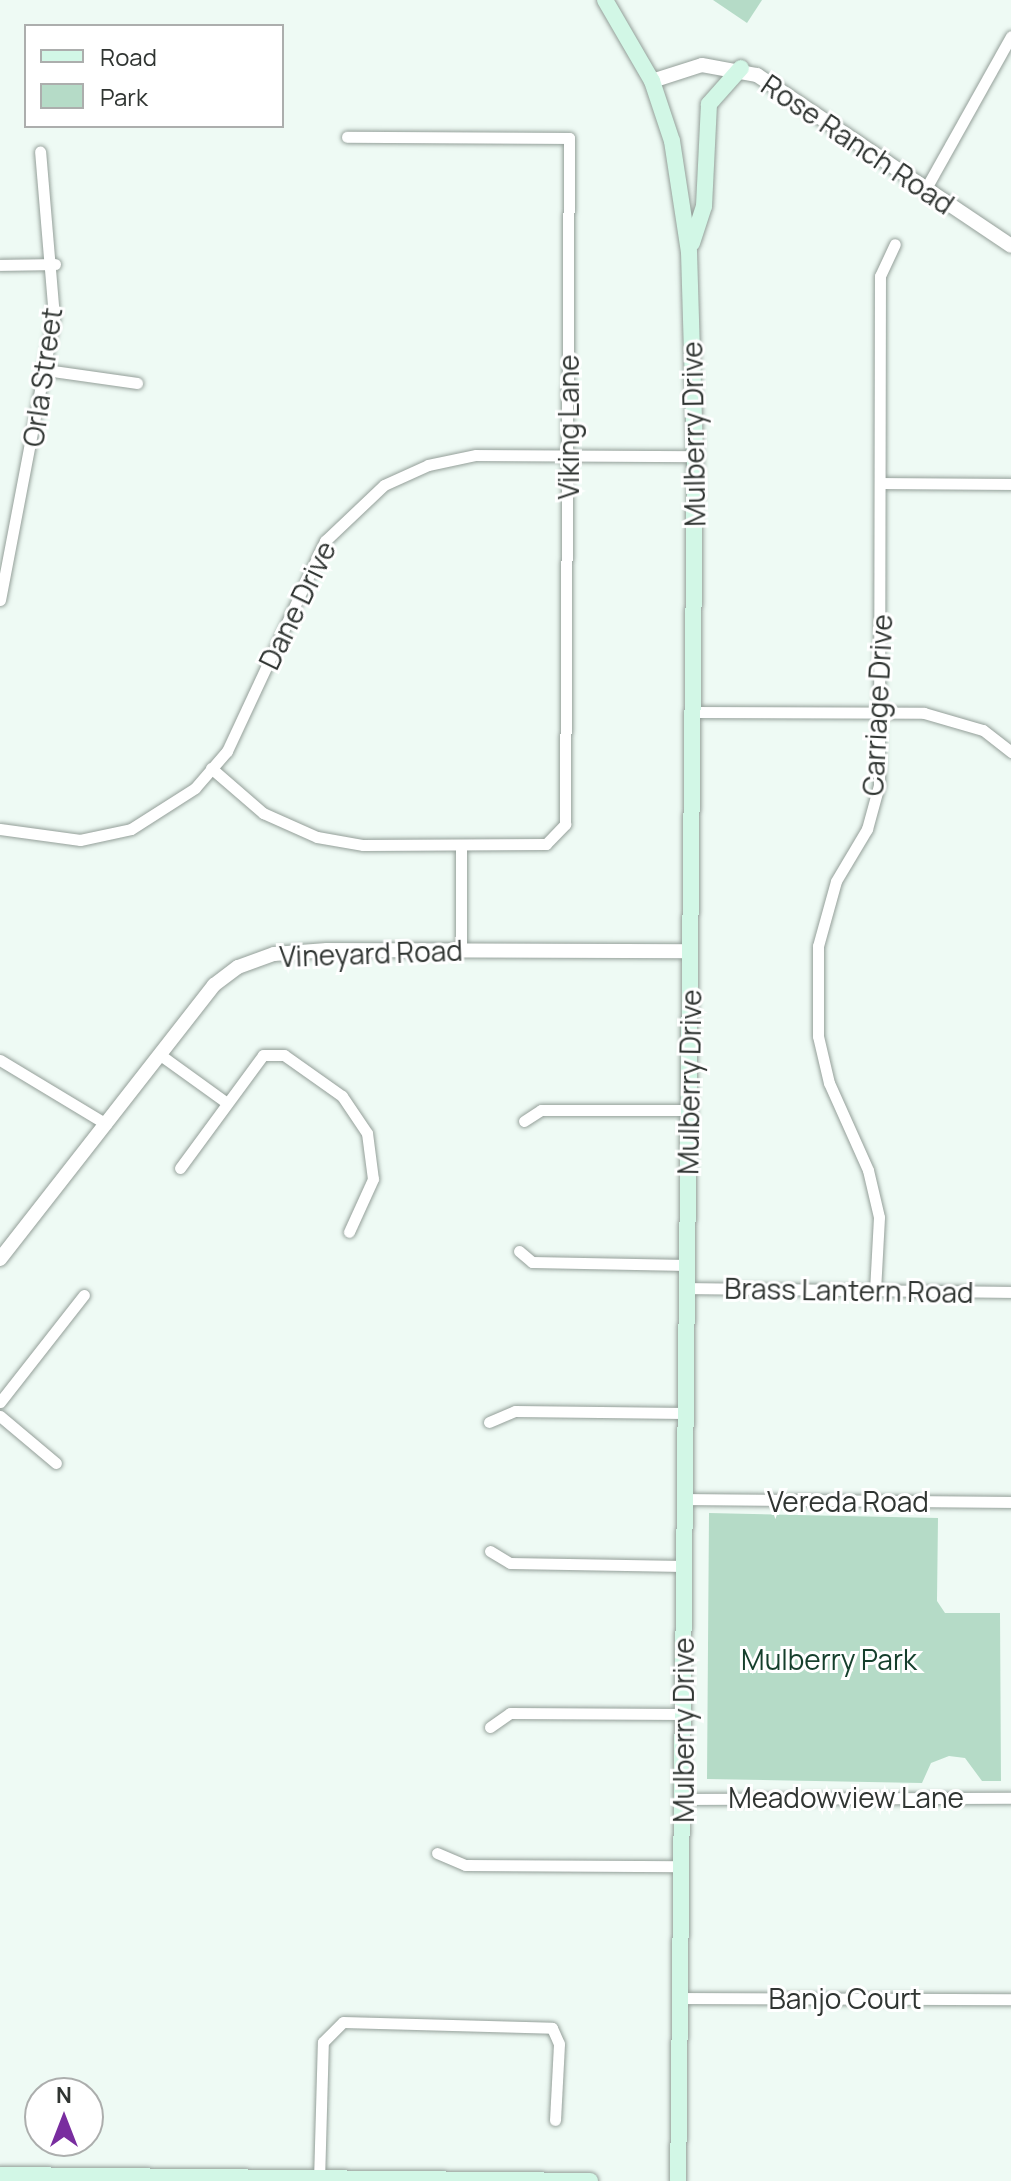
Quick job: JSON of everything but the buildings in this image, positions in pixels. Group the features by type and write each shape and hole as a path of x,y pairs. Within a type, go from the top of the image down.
{"main road":[{"name":"Mulberry Drive","path":"605,0 652,81 684,194 689,252 695,456 678,2181"},
{"path":"689,252 704,206 709,104 741,68"},
{"path":"0,2175 149,2179 590,2181"}],"street":[{"path":"925,190 1011,36"},
{"name":"Rose Ranch Road","path":"652,81 702,65 741,68 1011,246"},
{"name":"Viking Lane","path":"211,768 263,813 317,837 363,845 546,844 565,824 569,138 347,137"},
{"name":"Orla Street","path":"0,600 46,370 55,264 40,152"},
{"name":"Carriage Drive","path":"875,1291 879,1217 868,1170 829,1083 818,1036 818,946 836,881 867,829 879,785 882,483 880,276 895,244"},
{"path":"0,265 55,264"},
{"path":"46,370 137,383"},
{"name":"Dane Drive","path":"0,829 80,840 131,829 195,788 227,751 325,541 358,502 428,465 476,455 695,456"},
{"path":"882,483 1011,484"},
{"path":"693,712 880,713 954,717 1011,752"},
{"path":"461,845 461,950"},
{"name":"Vineyard Road","path":"0,1259 214,985 259,958 327,950 691,951"},
{"path":"159,1054 227,1103"},
{"path":"180,1168 263,1055 284,1055 342,1096 367,1133 373,1179 349,1232"},
{"path":"0,1060 106,1124"},
{"path":"524,1121 541,1110 689,1110"},
{"path":"519,1251 532,1262 687,1265"},
{"name":"Brass Lantern Road","path":"687,1288 1011,1292"},
{"path":"0,1402 84,1295"},
{"path":"489,1422 515,1411 685,1413"},
{"path":"0,1416 56,1463"},
{"name":"Vereda Road","path":"685,1499 1011,1502"},
{"path":"490,1551 510,1563 684,1566"},
{"path":"490,1727 510,1713 682,1714"},
{"name":"Meadowview Lane","path":"682,1799 1011,1798"},
{"path":"437,1853 465,1865 682,1866"},
{"name":"Banjo Court","path":"679,1998 1011,1999"},
{"path":"319,2180 323,2042 343,2022 552,2028 559,2044 555,2120"}],"green space":[{"path":"713,0 762,0 747,23"},
{"name":"Mulberry Park","path":"709,1513 938,1518 937,1601 945,1613 1000,1613 1001,1781 982,1781 965,1758 949,1756 931,1763 922,1783 707,1779"}]}
